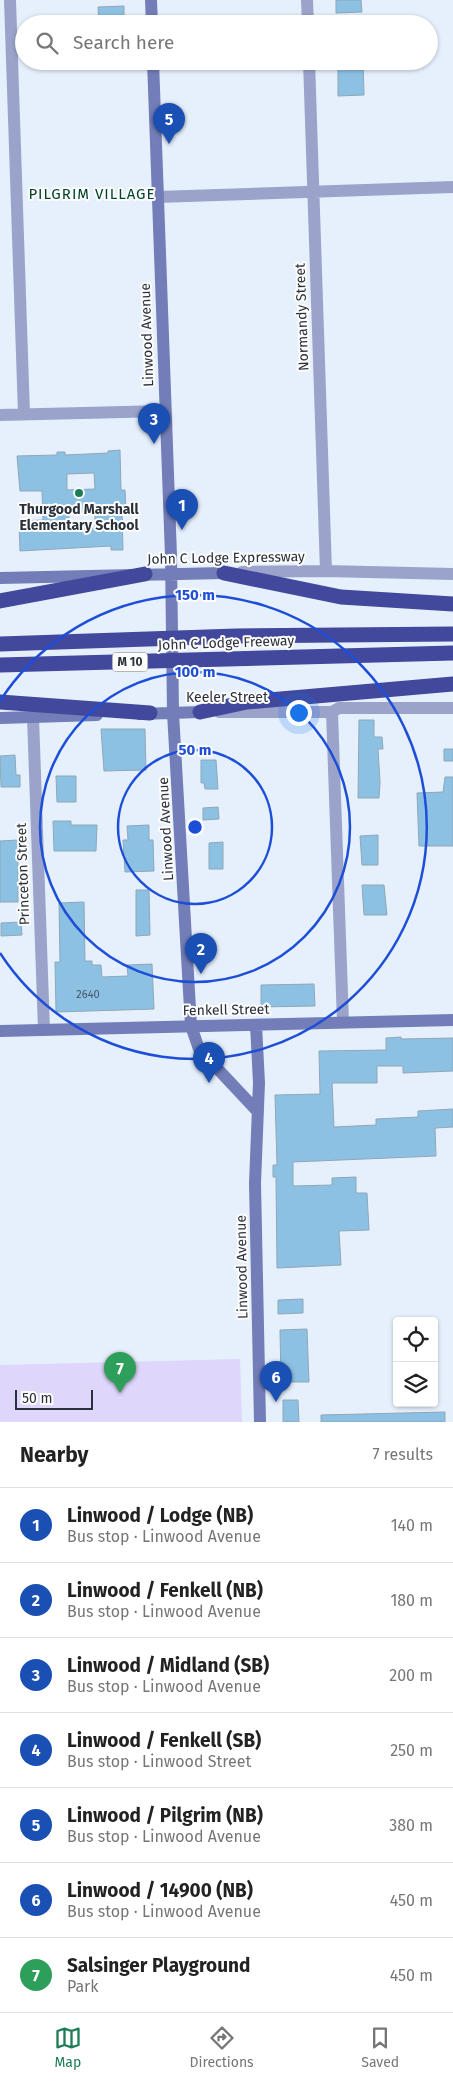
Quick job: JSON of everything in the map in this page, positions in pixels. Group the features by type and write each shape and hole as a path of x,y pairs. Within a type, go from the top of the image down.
{"highway":[{"path":"224,573 341,597 453,604"},
{"path":"0,601 145,574"},
{"name":"John C Lodge Freeway","path":"0,644 198,637 453,634"},
{"name":"John C Lodge Freeway","path":"0,666 453,653"},
{"path":"200,712 247,702 453,684"},
{"path":"0,702 150,713"}],"street":[{"path":"10,0 24,414"},
{"path":"151,0 152,15"},
{"path":"307,0 308,15"},
{"name":"Linwood Avenue","path":"153,70 172,594 172,694 192,1026 199,1049 258,1112"},
{"name":"Normandy Street","path":"309,70 326,571"},
{"path":"157,196 453,187"},
{"path":"0,415 165,411"},
{"name":"John C Lodge Expressway","path":"0,578 326,571 453,574"},
{"name":"Keeler Street","path":"0,718 200,712 332,712 339,708 453,708"},
{"path":"332,712 344,1022"},
{"name":"Princeton Street","path":"33,717 44,1030"},
{"name":"Fenkell Street","path":"0,1031 453,1020"},
{"name":"Linwood Avenue","path":"256,1025 258,1112 255,1184 260,1422"}],"shaded area":[{"path":"240,1359 242,1422 0,1422 0,1365"}],"building":[{"path":"336,0 361,0 362,12 336,13"},
{"path":"124,6 124,15 98,15 98,7"},
{"path":"338,70 363,70 364,95 338,96"},
{"name":"Thurgood Marshall Elementary School","path":"120,450 121,490 125,490 126,510 122,510 123,550 111,550 111,546 20,551 19,521 43,520 42,491 20,491 17,456 57,455 57,452 65,452 65,455 108,453 108,451","holes":["94,473 95,489 67,490 67,474","95,512 95,528 69,529 69,513"]},
{"path":"359,720 374,720 374,737 382,737 383,749 378,749 379,798 358,798"},
{"path":"101,729 145,729 146,770 104,771"},
{"path":"444,749 453,749 453,761 444,761"},
{"path":"15,755 16,775 20,775 20,787 1,787 0,756"},
{"path":"201,760 216,760 218,789 205,789 204,783 201,783"},
{"path":"56,776 76,776 76,802 57,802"},
{"path":"445,777 453,777 453,846 419,846 417,793 443,792"},
{"path":"218,807 219,819 203,820 203,808"},
{"path":"53,821 71,821 71,825 97,825 96,851 54,851"},
{"path":"149,825 149,840 153,840 154,871 125,872 123,840 128,840 127,826"},
{"path":"378,835 378,865 362,865 360,836"},
{"path":"18,840 18,902 0,902 0,841"},
{"path":"223,842 223,869 209,869 209,843"},
{"path":"362,885 384,885 387,915 364,915"},
{"path":"136,890 149,890 150,935 136,936"},
{"path":"84,902 85,961 92,961 92,965 101,965 102,977 128,976 127,965 152,964 154,1009 56,1012 55,962 60,962 59,903"},
{"path":"21,922 22,935 1,936 1,923"},
{"path":"314,984 315,1006 261,1007 261,985"},
{"path":"401,1037 401,1039 453,1038 453,1071 403,1073 403,1066 377,1066 377,1083 332,1083 334,1127 376,1125 376,1119 418,1117 418,1111 453,1109 453,1127 435,1128 436,1156 293,1162 293,1186 332,1185 332,1178 356,1177 356,1193 367,1193 369,1230 339,1231 341,1265 277,1268 276,1177 273,1177 273,1165 277,1165 275,1095 320,1094 319,1051 386,1050 386,1038"},
{"path":"303,1299 303,1313 278,1314 278,1300"},
{"path":"307,1329 309,1382 281,1382 280,1330"},
{"path":"283,1400 298,1400 299,1422 283,1422"},
{"path":"445,1412 445,1422 321,1422 321,1415"}],"place":[{"name":"Linwood / Pilgrim (NB)","path":"169,144"},
{"name":"Linwood / Midland (SB)","path":"154,444"},
{"name":"Thurgood Marshall Elementary School","path":"79,493"},
{"name":"Linwood / Lodge (NB)","path":"182,530"},
{"name":"Linwood / Fenkell (NB)","path":"201,974"},
{"name":"Linwood / Fenkell (SB)","path":"209,1083"},
{"name":"Salsinger Playground","path":"120,1393"},
{"name":"Linwood / 14900 (NB)","path":"276,1402"}],"district":[{"name":"PILGRIM VILLAGE","path":"92,194"}]}
